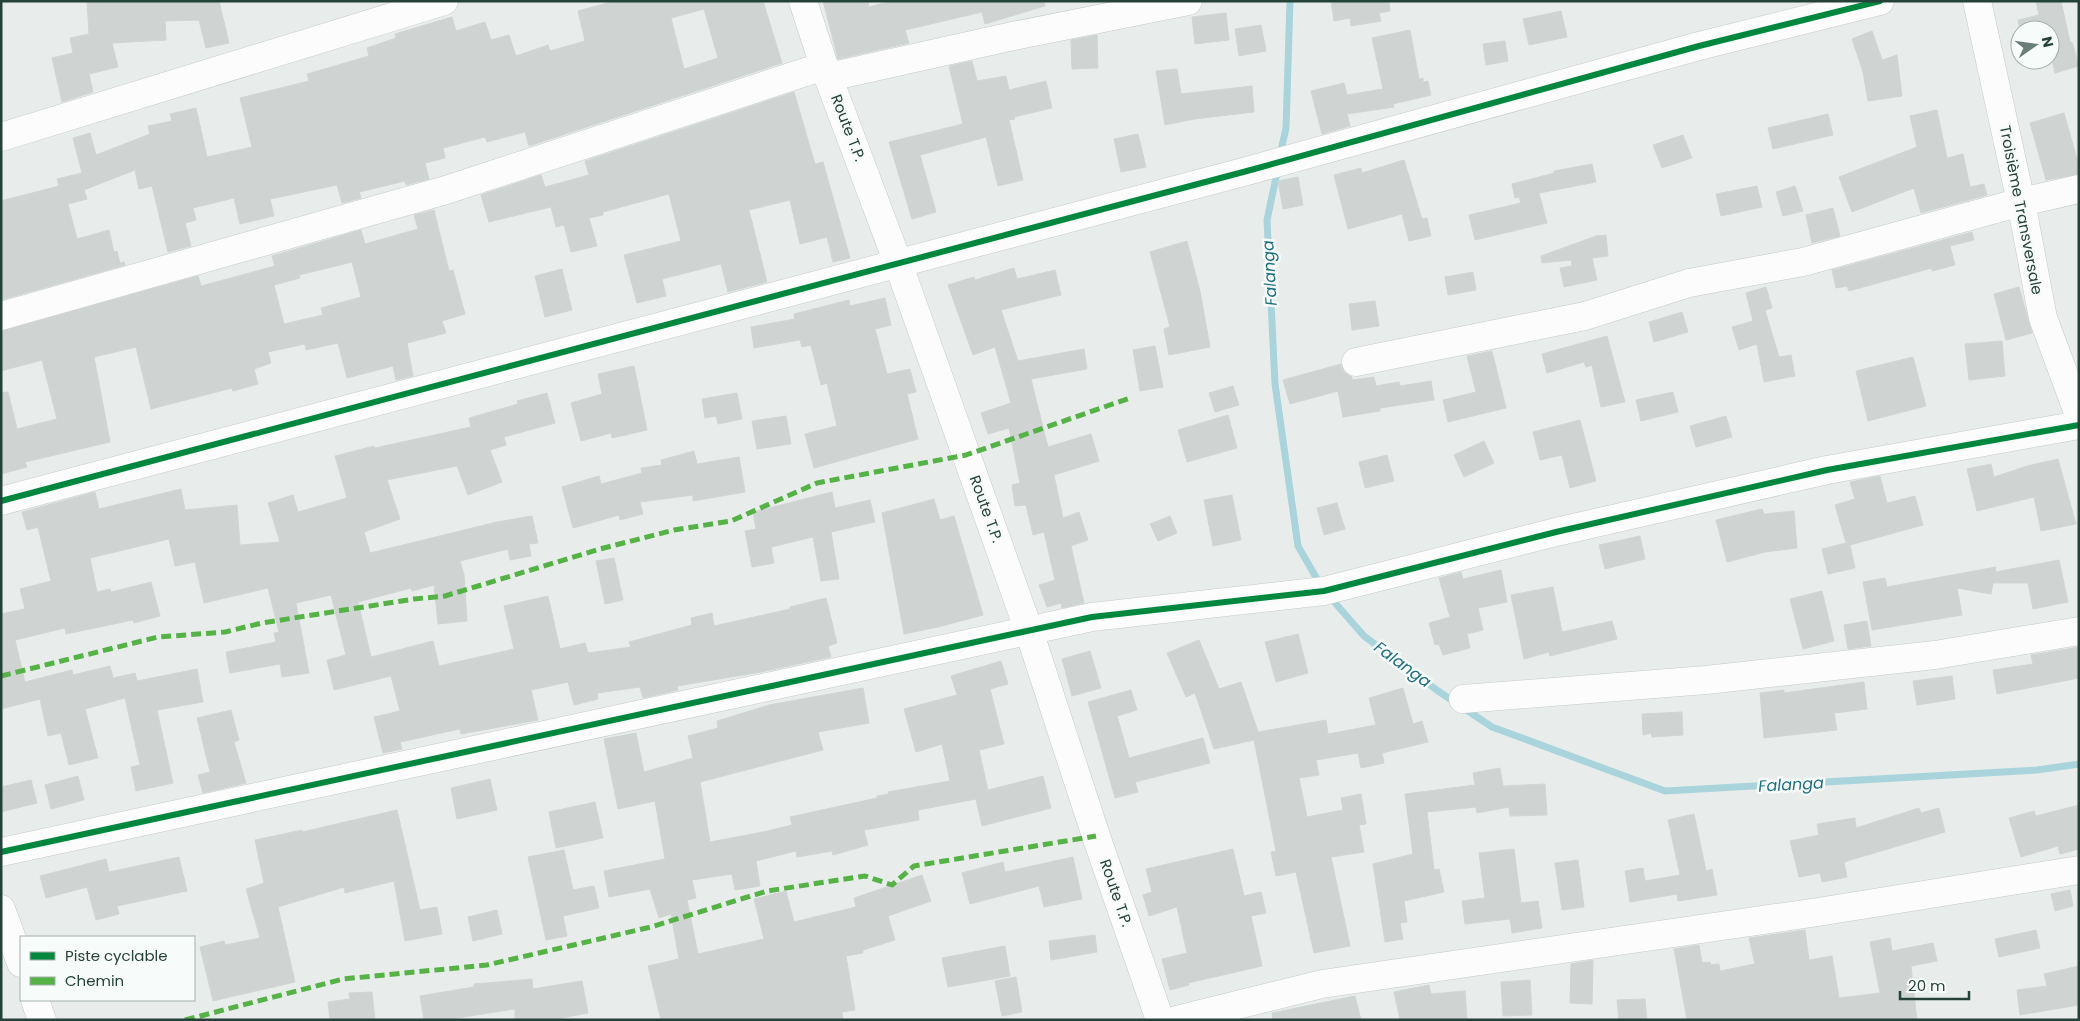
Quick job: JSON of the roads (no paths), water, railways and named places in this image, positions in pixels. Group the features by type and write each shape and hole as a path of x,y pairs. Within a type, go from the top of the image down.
{"street":[{"path":"1,137 444,1"},
{"name":"Route T.P.","path":"803,1 826,72 898,263 1029,631 1093,826 1160,1020"},
{"path":"1,316 446,190 826,72 1188,1"},
{"path":"1,501 1304,156 1681,51 1880,1"},
{"name":"Troisième Transversale","path":"1977,1 2021,202 2043,318 2079,415"},
{"path":"1356,362 1585,316 1689,284 1803,262 2021,202 2079,189"},
{"path":"1,852 1092,617 1324,591 1556,532 1828,470 2079,425"},
{"path":"1463,698 1706,680 1925,656 2079,631"},
{"path":"1176,1020 1322,984 1818,912 2079,870"},
{"path":"1,909 20,961"},
{"path":"35,1001 42,1020"}],"waterway":[{"name":"Falanga","path":"1280,155 1286,128 1290,1"},
{"name":"Falanga","path":"1278,168 1267,220 1275,384 1298,546 1321,586"},
{"name":"Falanga","path":"1329,596 1364,636 1438,691 1492,727 1665,791 2037,770 2079,764"}]}
